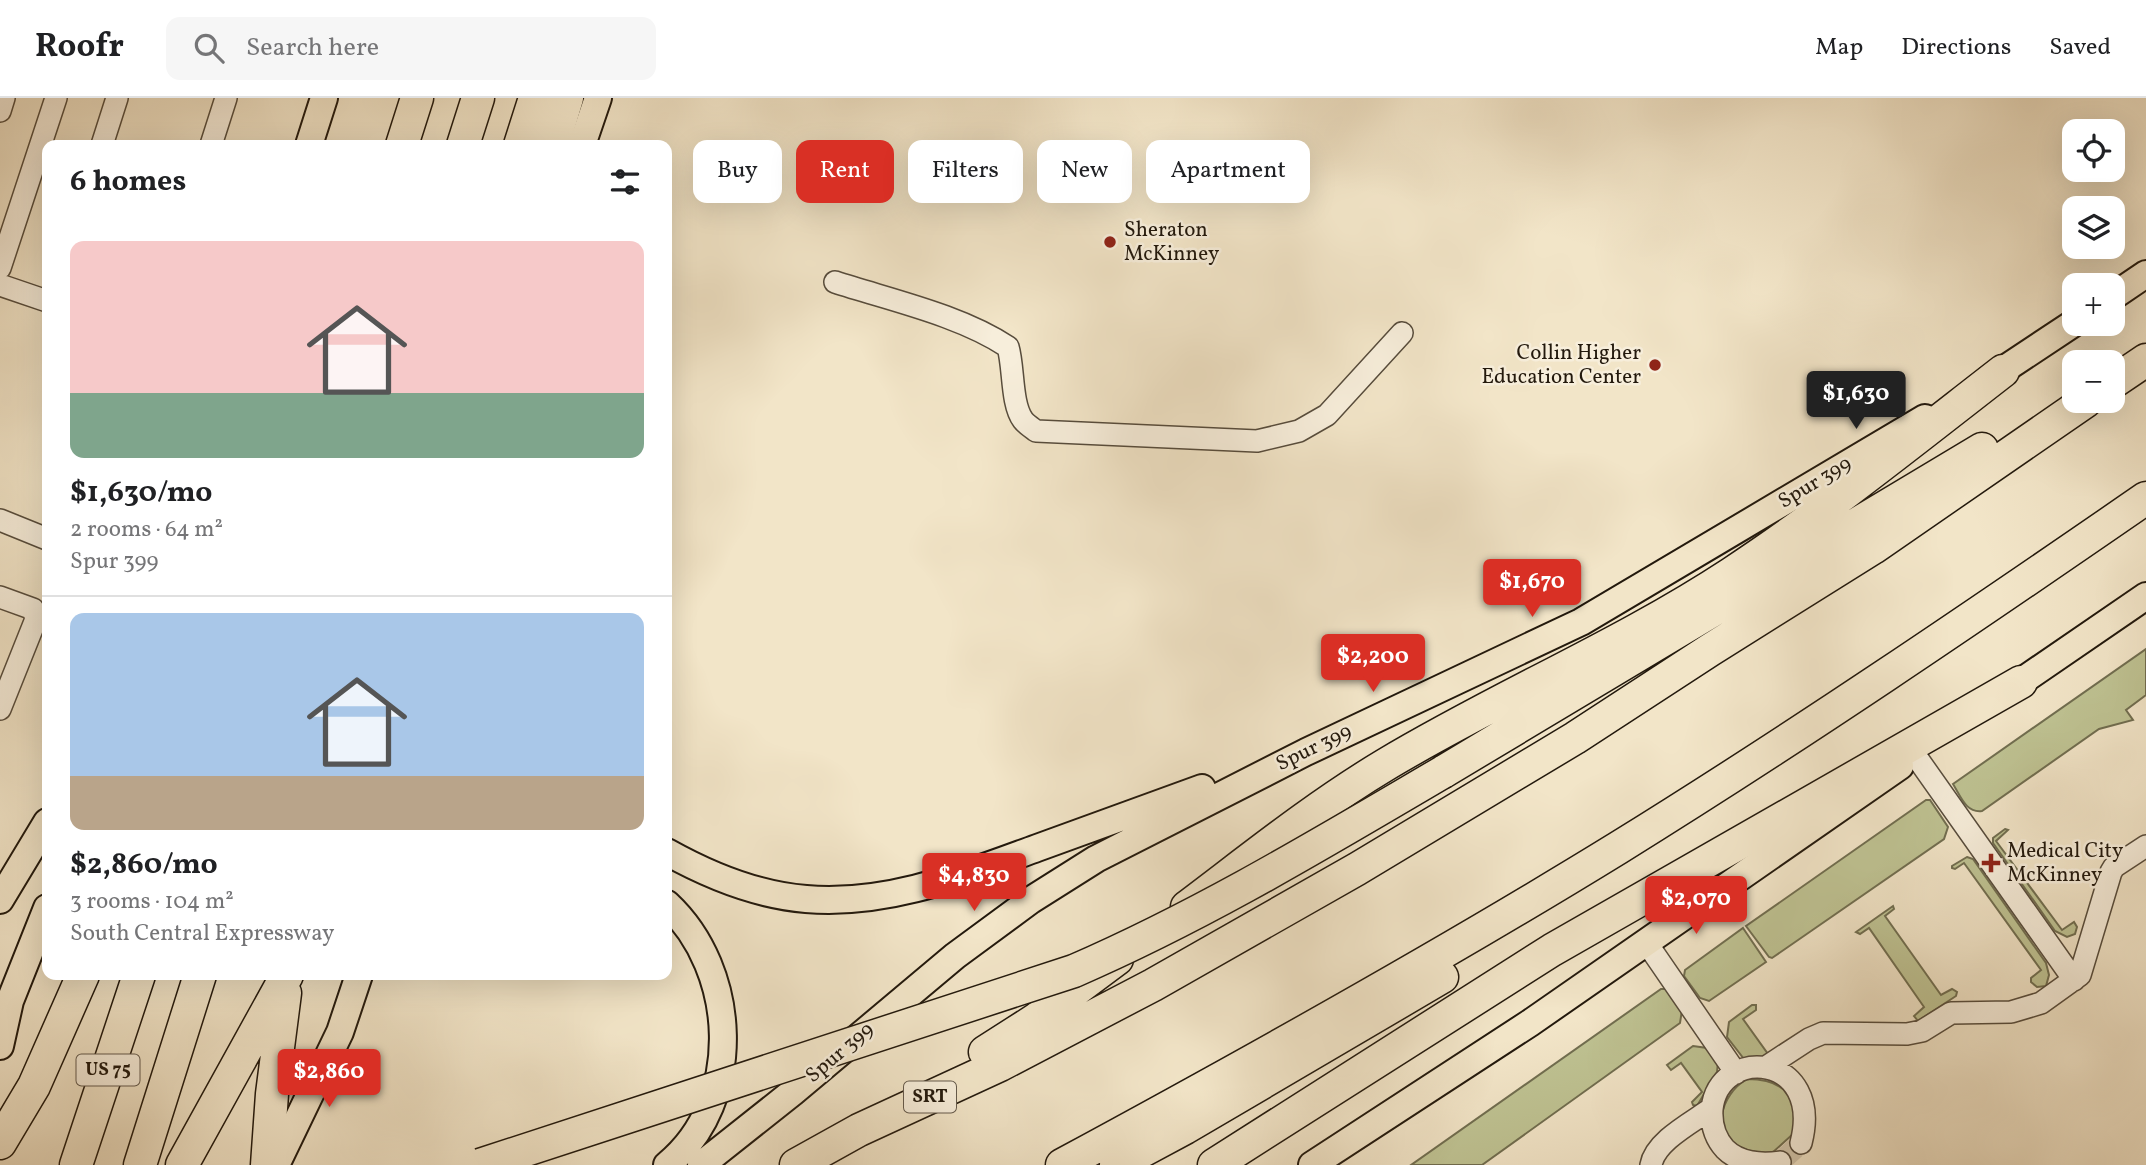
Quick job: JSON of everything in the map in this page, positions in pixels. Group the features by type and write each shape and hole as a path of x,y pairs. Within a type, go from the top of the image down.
{"highway":[{"path":"404,140 417,98"},
{"path":"465,140 478,98"},
{"path":"522,140 535,98"},
{"path":"554,140 567,98"},
{"path":"2125,370 2143,361"},
{"path":"2125,374 2143,361"},
{"path":"859,1130 1035,1020 1296,825 1383,766 1626,636 1731,574 1822,510 2003,371"},
{"path":"480,1165 1074,971 1140,942 1238,892 1443,772 2062,402"},
{"name":"SRT","path":"796,1165 859,1130 1000,1065 1245,934 1575,738 1873,548 2069,413"},
{"path":"1062,1165 1290,1041 1618,848 1936,643 2146,498"},
{"path":"1214,1165 1552,950 2021,682"},
{"path":"1116,1165 1185,1128 1528,924 1618,848"},
{"path":"0,1143 34,1086 81,980"},
{"name":"US 75","path":"76,1165 137,980"},
{"name":"US 75","path":"139,1165 198,980"},
{"path":"182,1165 285,980"},
{"path":"267,1165 280,1024 287,980"}],"main road":[{"path":"311,140 324,98"},
{"path":"585,140 598,98"},
{"path":"2125,289 2142,279"},
{"name":"Spur 399","path":"701,1165 956,956 1031,900 1096,859 1306,752 1581,622 2003,371 2062,331"},
{"path":"1312,1165 1530,1023 2146,596"},
{"path":"672,855 708,874 757,890 806,899 885,895 909,891 974,871 1306,752"},
{"path":"0,900 42,830"},
{"path":"667,1165 679,1155 702,1125 720,1082 723,1041 721,1009 713,975 681,917 672,909"},
{"path":"0,1046 10,1001 42,921"},
{"path":"340,1032 357,980"},
{"path":"276,1165 368,980"},
{"path":"1318,1165 1341,1146"}],"street":[{"path":"0,111 4,98"},
{"path":"42,140 56,98"},
{"path":"104,140 117,98"},
{"path":"212,140 225,98"},
{"path":"0,268 42,140"},
{"path":"835,282 964,324 989,334 1008,347 1017,407 1022,419 1036,431 1257,441 1299,431 1327,415 1402,333"},
{"path":"0,285 42,299"},
{"path":"0,520 42,537"},
{"path":"0,598 33,609 36,613 36,619 0,709"},
{"path":"1915,755 2074,979"},
{"path":"1766,1067 1816,1035 1830,1032 1907,1034 1922,1031 1951,1013 2020,1011 2041,1003 2080,975 2114,867 2146,846"},
{"path":"1646,942 1735,1073"},
{"path":"1780,1162 1750,1162 1732,1155 1719,1141 1712,1108 1721,1086 1735,1073 1754,1067 1766,1067 1791,1079 1801,1094 1805,1123 1801,1143"},
{"path":"1651,1165 1654,1153 1661,1145 1712,1108"}],"green space":[{"path":"2146,649 2146,695 2126,710 2133,720 2099,729 1982,811 1976,811 1964,803 1953,784"},
{"path":"1926,800 1930,800 1948,827 1944,839 1772,958 1769,957 1746,926"},
{"path":"2005,829 2008,830 1996,841 2062,930 2074,922 2077,927 2075,934 2067,937 2055,931 1993,843 1993,838"},
{"path":"1967,857 1973,859 2046,963 2049,975 2046,986 2037,987 2031,982 2031,978 2041,970 1964,863 1952,868"},
{"path":"1893,906 1894,909 1885,916 1941,995 1952,989 1957,992 1956,996 1918,1021 1914,1016 1924,1007 1869,928 1860,934 1856,932"},
{"path":"1743,928 1766,962 1709,1001 1700,998 1684,976 1685,970"},
{"path":"1661,989 1666,989 1682,1010 1680,1023 1482,1165 1411,1165"},
{"path":"1752,1005 1756,1005 1756,1010 1743,1019 1768,1054 1767,1058 1744,1059 1727,1037 1729,1022"},
{"path":"1693,1046 1707,1048 1718,1062 1717,1072 1697,1106 1692,1102 1702,1092 1681,1063 1671,1070 1667,1065"},
{"path":"1747,1079 1771,1082 1780,1087 1791,1100 1794,1110 1793,1134 1772,1153 1744,1149 1733,1142 1722,1124 1722,1114 1730,1095"}],"tunnel":[{"path":"1780,1162 1801,1143"}],"place":[{"name":"Sheraton McKinney","path":"1110,242"},
{"name":"Collin Higher Education Center","path":"1655,365"},
{"name":"Medical City McKinney","path":"1991,863"}]}
